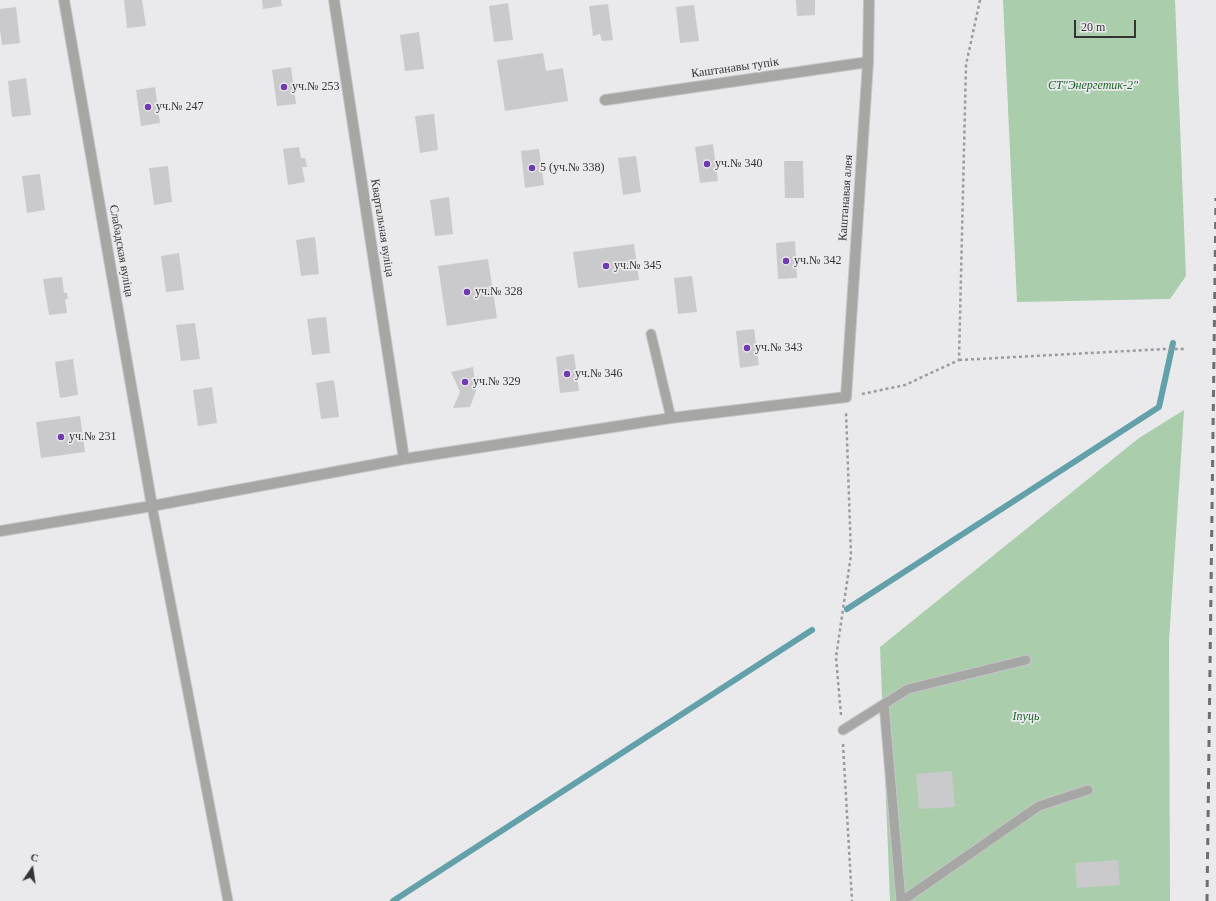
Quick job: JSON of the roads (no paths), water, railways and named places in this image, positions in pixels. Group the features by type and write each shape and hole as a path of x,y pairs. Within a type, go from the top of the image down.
{"street":[{"name":"Слабадская вуліца","path":"64,0 152,506"},
{"name":"Квартальная вуліца","path":"334,0 404,459"},
{"name":"Каштанавая алея","path":"671,418 846,397 868,62 868,0"},
{"name":"Каштанавы тупік","path":"605,100 868,62"},
{"path":"0,531 152,506 404,459 671,418"}],"lane":[{"path":"651,334 671,418"},
{"path":"152,506 228,901"},
{"path":"843,730 908,689 1026,660"},
{"path":"884,704 902,901 1039,806 1088,790"}],"waterway":[{"path":"847,609 1159,407 1173,343"},
{"path":"393,901 812,630"}],"railway":[{"path":"1207,901 1216,198"}],"place":[{"name":"уч.№ 253","path":"284,87"},
{"name":"уч.№ 247","path":"148,107"},
{"name":"уч.№ 340","path":"707,164"},
{"name":"5 (уч.№ 338)","path":"532,168"},
{"name":"уч.№ 342","path":"786,261"},
{"name":"уч.№ 345","path":"606,266"},
{"name":"уч.№ 328","path":"467,292"},
{"name":"уч.№ 343","path":"747,348"},
{"name":"уч.№ 346","path":"567,374"},
{"name":"уч.№ 329","path":"465,382"},
{"name":"уч.№ 231","path":"61,437"}],"park label":[{"name":"СТ\"Энергетик-2\"","path":"1093,86"},
{"name":"Іпуць","path":"1026,717"}]}
